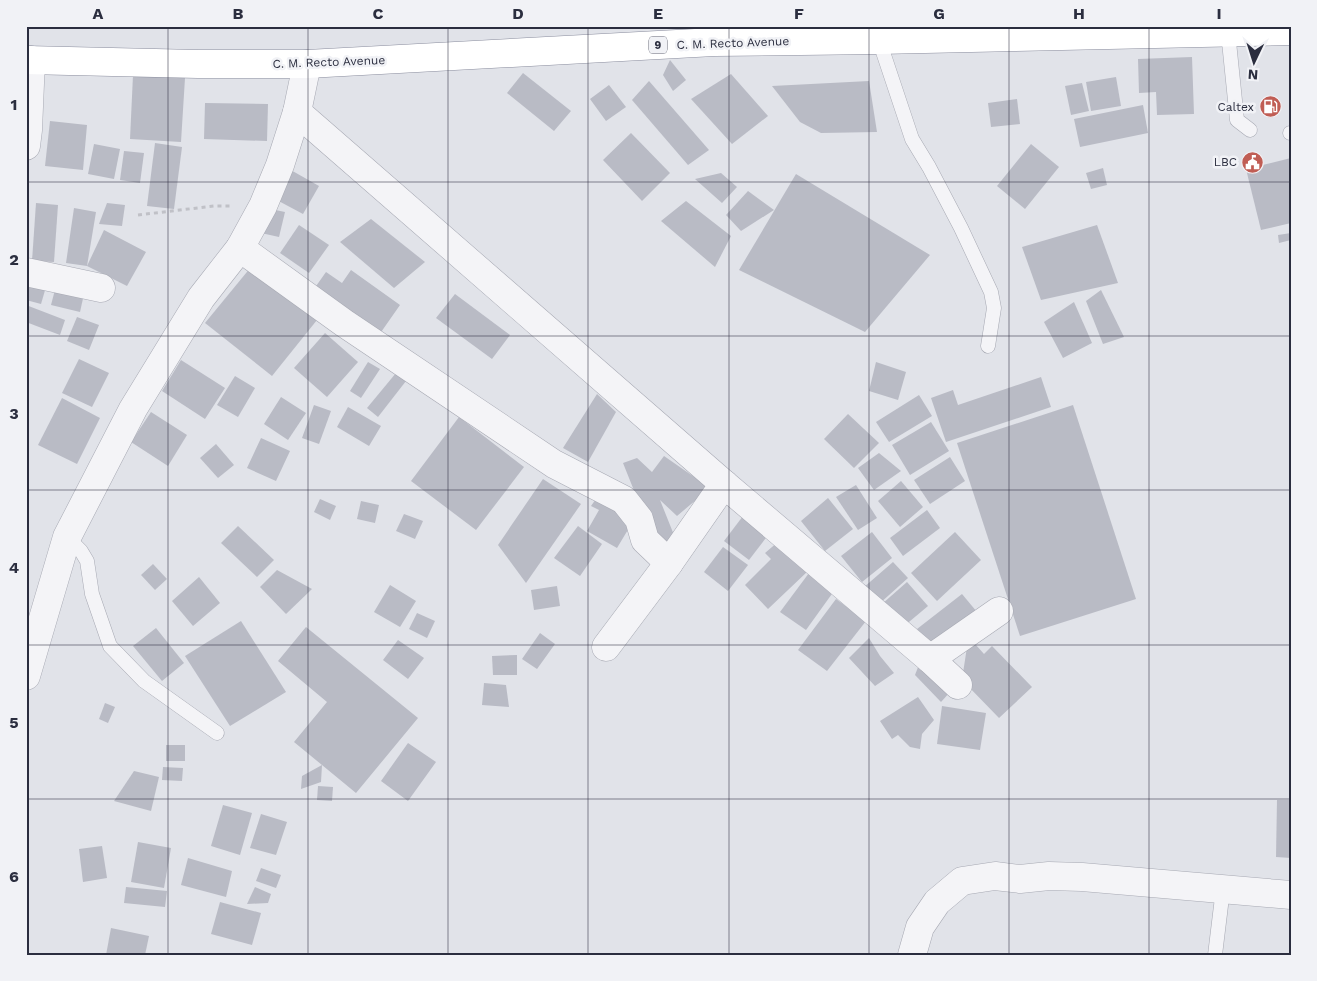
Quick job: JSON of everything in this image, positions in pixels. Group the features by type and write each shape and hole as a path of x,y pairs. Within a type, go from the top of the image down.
{"highway":[{"name":"C. M. Recto Avenue","path":"29,60 198,64 307,64 712,34 879,40 1291,31"}],"street":[{"path":"26,146 29,60"},
{"path":"26,676 66,537 133,409 201,298 240,248 263,206 280,165 297,112 307,64"},
{"path":"297,112 958,685"},
{"path":"240,248 344,323 554,464 624,500 639,519 645,540 669,563"},
{"path":"26,272 101,288"},
{"path":"606,647 669,563 724,484"},
{"path":"930,659 999,611"},
{"path":"912,955 920,928 938,902 962,881 994,876 1020,878 1049,876 1082,877 1291,895"}],"lane":[{"path":"1228,32 1237,120 1250,130"},
{"path":"879,40 912,139 961,228 992,292 994,308 988,346"},
{"path":"66,537 81,551 87,561 92,594 110,646 144,681 217,733"},
{"path":"1215,955 1223,890"}],"path":[{"path":"138,215 214,206 263,206"}],"building":[{"path":"1192,57 1194,114 1157,115 1156,92 1139,93 1138,59"},
{"path":"670,60 686,80 673,91 663,75"},
{"path":"523,73 571,111 554,131 507,93"},
{"path":"731,74 768,116 732,144 691,99"},
{"path":"133,75 185,78 181,142 130,139"},
{"path":"1116,77 1121,106 1091,111 1086,82"},
{"path":"649,81 709,150 688,165 632,100"},
{"path":"869,81 877,132 821,133 800,122 772,86"},
{"path":"1082,83 1089,111 1071,115 1065,86"},
{"path":"609,85 626,107 606,121 590,99"},
{"path":"1017,99 1020,124 991,127 988,103"},
{"path":"205,103 268,104 267,141 204,139"},
{"path":"1143,105 1148,133 1080,147 1074,119"},
{"path":"50,121 87,125 83,170 45,166"},
{"path":"631,133 670,173 642,201 603,160"},
{"path":"155,143 182,147 174,209 147,206"},
{"path":"94,144 120,149 114,179 88,174"},
{"path":"1031,144 1059,167 1025,209 997,186"},
{"path":"124,151 144,153 140,183 120,180"},
{"path":"1291,158 1291,223 1261,230 1246,169"},
{"path":"1103,168 1107,185 1091,189 1086,173"},
{"path":"289,169 319,186 303,214 273,198"},
{"path":"721,173 737,187 722,203 695,179"},
{"path":"796,174 930,255 865,332 739,270"},
{"path":"748,191 774,210 741,231 726,215"},
{"path":"686,201 731,236 715,267 661,221"},
{"path":"36,203 58,205 54,262 32,261"},
{"path":"107,203 125,205 122,226 99,224"},
{"path":"74,208 96,212 87,266 66,263"},
{"path":"266,208 285,212 279,237 261,233"},
{"path":"371,219 425,262 394,288 340,242"},
{"path":"299,225 329,245 309,273 280,253"},
{"path":"1097,225 1118,283 1041,300 1022,247"},
{"path":"104,230 146,252 127,286 87,266"},
{"path":"1291,233 1291,240 1279,243 1278,235"},
{"path":"251,267 317,320 272,376 205,323"},
{"path":"351,270 400,305 379,335 314,289 326,272 342,283"},
{"path":"28,282 46,287 41,304 26,300"},
{"path":"56,286 84,294 80,312 51,305"},
{"path":"1101,290 1124,337 1103,344 1086,301"},
{"path":"455,294 510,335 492,359 436,318"},
{"path":"1074,302 1092,343 1063,358 1044,322"},
{"path":"26,305 65,320 60,335 26,322"},
{"path":"77,317 99,325 89,350 67,341"},
{"path":"325,333 358,362 327,397 294,368"},
{"path":"79,359 109,373 92,407 62,393"},
{"path":"181,360 225,388 205,419 162,391"},
{"path":"368,362 380,369 361,398 350,391"},
{"path":"876,362 906,372 898,400 869,391"},
{"path":"396,373 406,381 378,417 367,408"},
{"path":"235,376 255,388 238,417 217,405"},
{"path":"1041,377 1051,407 946,442 931,398 953,390 958,405"},
{"path":"597,394 616,412 588,462 563,448"},
{"path":"919,395 932,416 889,442 876,422"},
{"path":"281,397 306,413 288,440 264,424"},
{"path":"62,398 100,418 77,464 38,445"},
{"path":"314,405 331,411 319,444 302,438"},
{"path":"1073,405 1136,599 1020,636 957,443"},
{"path":"348,407 381,426 369,446 337,427"},
{"path":"151,412 187,435 168,466 131,442"},
{"path":"848,414 879,443 854,468 824,439"},
{"path":"459,417 524,467 476,530 411,481"},
{"path":"931,422 949,451 910,475 892,445"},
{"path":"261,438 290,451 276,481 247,468"},
{"path":"216,444 234,465 218,478 200,458"},
{"path":"879,453 901,471 874,490 858,468"},
{"path":"664,456 710,488 677,516 660,500 676,540 657,548 623,463 637,458 652,472"},
{"path":"950,457 965,481 930,504 914,480"},
{"path":"543,479 581,504 526,583 498,545"},
{"path":"901,481 923,507 900,527 878,501"},
{"path":"856,485 877,518 858,530 836,497"},
{"path":"598,496 635,518 617,548 587,531 599,510 591,506"},
{"path":"828,498 853,529 825,551 801,521"},
{"path":"320,499 336,506 330,520 314,512"},
{"path":"361,501 379,505 375,523 357,519"},
{"path":"927,510 940,528 903,556 890,538"},
{"path":"404,514 423,521 415,539 396,531"},
{"path":"743,516 769,534 749,560 724,541"},
{"path":"238,526 274,560 257,577 221,543"},
{"path":"578,526 602,544 580,576 554,558"},
{"path":"872,532 892,558 862,582 841,556"},
{"path":"955,532 981,560 937,601 911,573"},
{"path":"779,541 808,571 768,609 745,585 771,559 765,553"},
{"path":"723,547 748,565 728,591 704,572"},
{"path":"893,562 908,578 879,604 863,588"},
{"path":"153,564 167,579 155,590 141,575"},
{"path":"277,570 312,589 286,614 260,587"},
{"path":"809,573 834,591 806,630 780,612"},
{"path":"199,577 220,603 193,626 172,601"},
{"path":"907,582 928,606 903,627 882,604"},
{"path":"390,585 416,601 400,627 374,612"},
{"path":"557,586 560,606 534,610 531,590"},
{"path":"962,594 977,612 932,647 917,629"},
{"path":"836,599 866,621 827,671 798,650"},
{"path":"417,613 435,621 427,638 409,629"},
{"path":"241,621 286,692 230,726 185,656"},
{"path":"306,627 418,718 356,793 294,742 327,702 278,661"},
{"path":"156,628 184,663 162,681 133,646"},
{"path":"540,633 555,644 537,669 522,659"},
{"path":"869,638 880,656 894,673 875,686 849,658"},
{"path":"398,640 424,658 408,679 383,660"},
{"path":"976,645 984,654 992,646 1032,687 999,718 966,684 963,673 967,647"},
{"path":"517,655 517,675 493,675 492,656"},
{"path":"920,662 950,692 941,702 915,675"},
{"path":"484,683 506,685 509,707 482,705"},
{"path":"918,697 934,720 922,734 920,749 910,747 898,735 892,739 880,721"},
{"path":"105,703 115,707 108,723 99,719"},
{"path":"942,706 986,713 980,750 937,744"},
{"path":"408,743 436,762 408,801 381,781"},
{"path":"166,745 185,745 185,761 166,761"},
{"path":"322,765 321,782 301,789 302,776"},
{"path":"163,767 183,768 182,781 162,780"},
{"path":"134,771 159,777 151,811 114,801"},
{"path":"318,786 333,787 332,801 317,800"},
{"path":"1277,800 1291,800 1291,858 1276,857"},
{"path":"223,805 252,813 240,855 211,846"},
{"path":"261,814 287,822 276,855 250,848"},
{"path":"138,842 171,848 164,888 131,882"},
{"path":"102,846 107,878 83,882 79,849"},
{"path":"188,858 232,871 226,897 181,885"},
{"path":"261,868 281,875 276,888 256,881"},
{"path":"126,887 167,891 165,907 124,903"},
{"path":"255,887 271,894 268,903 247,904"},
{"path":"220,902 261,913 252,945 211,934"},
{"path":"111,928 149,936 145,955 106,955"}],"place":[{"name":"Caltex","path":"1270,107"},
{"name":"LBC","path":"1253,162"}]}
